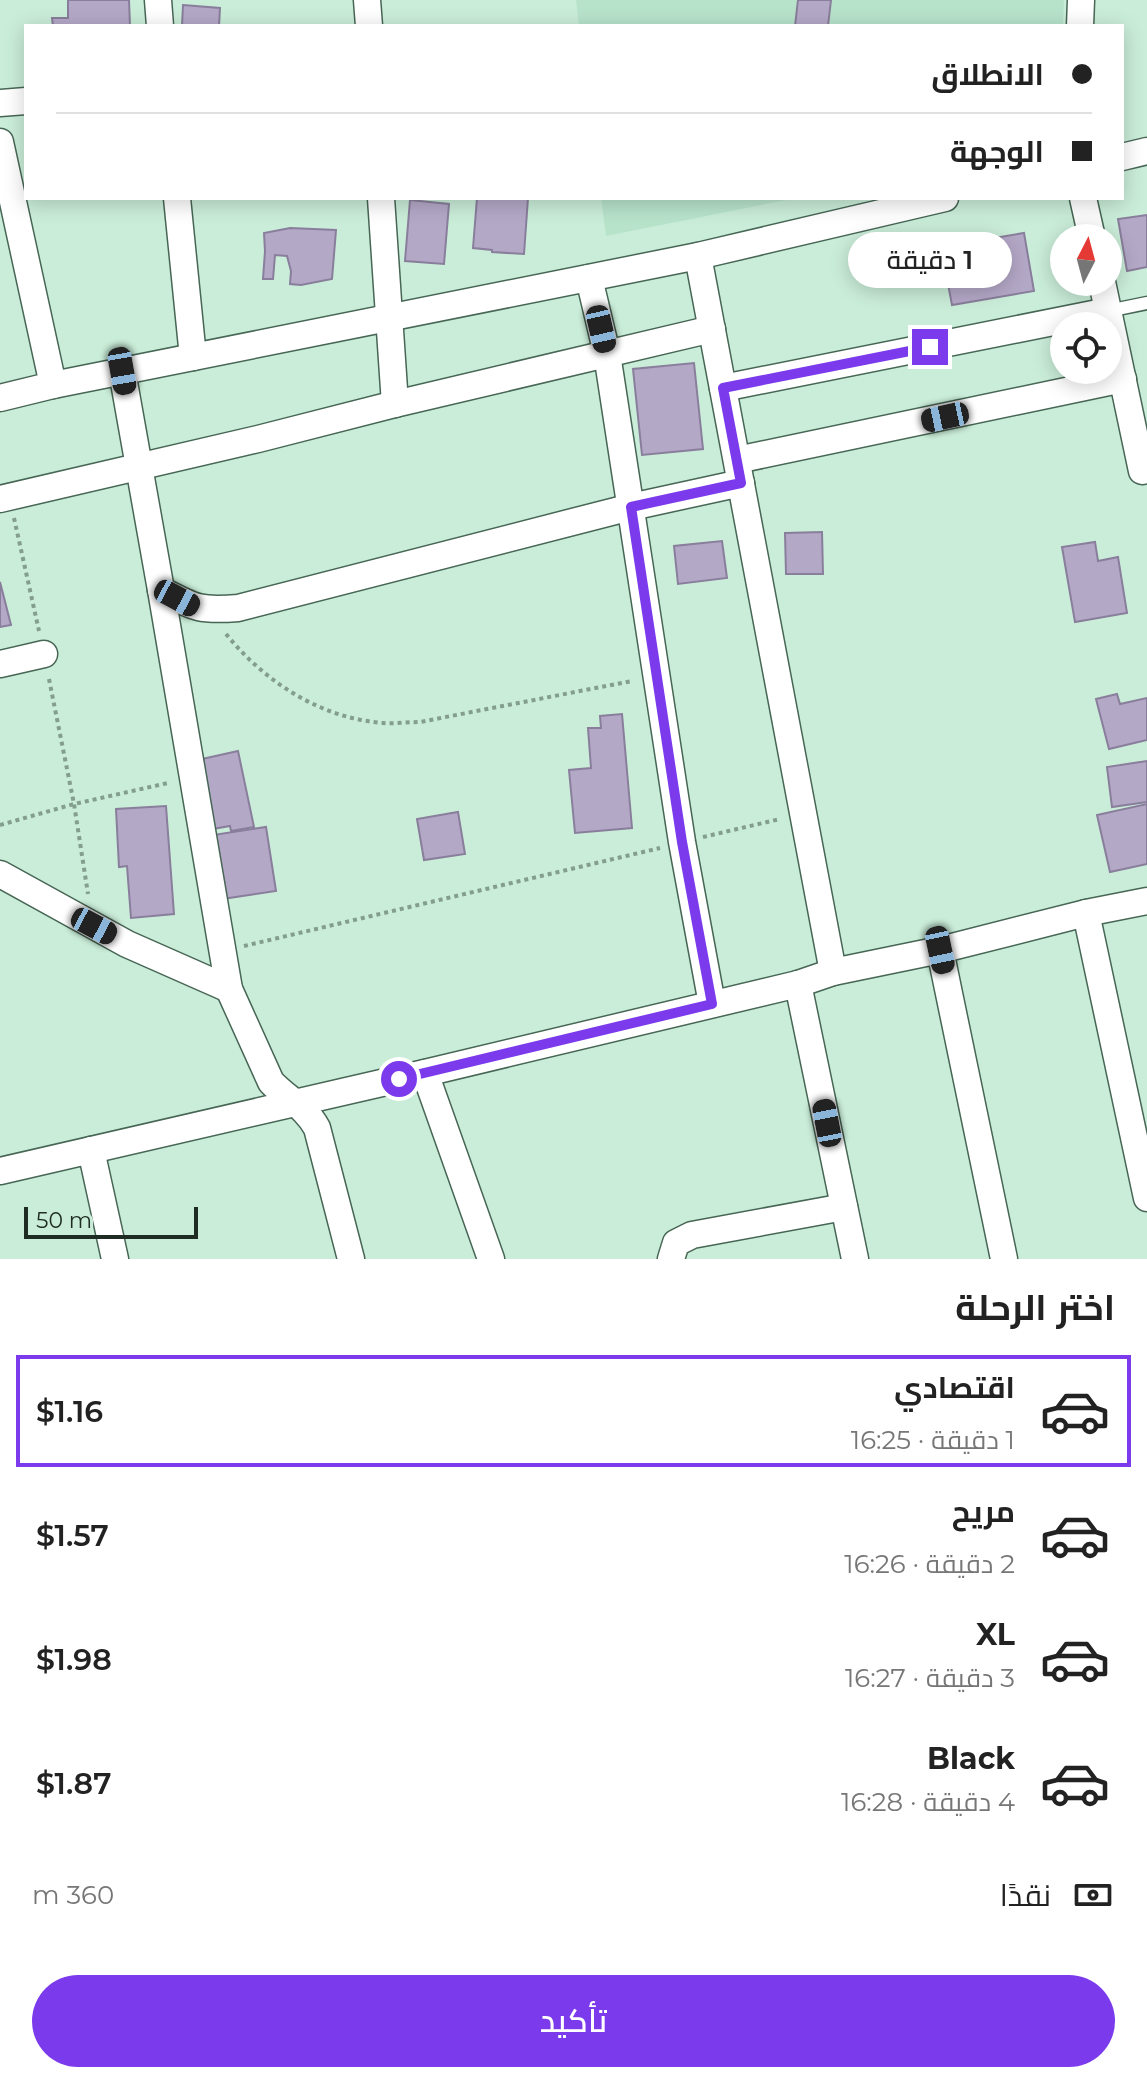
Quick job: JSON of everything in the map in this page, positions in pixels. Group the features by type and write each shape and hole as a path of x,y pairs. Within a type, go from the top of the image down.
{"street":[{"path":"158,0 160,24"},
{"path":"367,0 369,24"},
{"path":"1080,24 1081,0"},
{"path":"0,103 24,101"},
{"path":"0,142 4,188 53,385"},
{"path":"1124,157 1147,151"},
{"path":"177,200 193,357"},
{"path":"381,200 395,404"},
{"path":"0,398 698,256 936,200"},
{"path":"1083,200 1089,224"},
{"path":"698,256 833,972"},
{"path":"589,278 607,354 682,842 712,1004"},
{"path":"1105,296 1145,477"},
{"path":"723,388 1108,311"},
{"path":"4,498 712,329"},
{"path":"122,371 229,989 271,1082 309,1114 317,1128 351,1259"},
{"path":"161,590 192,607 207,610 248,606 631,507 739,471 1123,379"},
{"path":"0,664 44,654"},
{"path":"0,874 127,944 229,989"},
{"path":"0,1171 798,984 833,972 1147,901"},
{"path":"1086,913 1147,1198"},
{"path":"940,950 1004,1259"},
{"path":"798,984 855,1259"},
{"path":"425,1073 491,1259"},
{"path":"91,1150 115,1259"},
{"path":"671,1259 676,1243 692,1235 844,1207"}],"lane":[{"path":"1108,311 1147,303"}],"path":[{"path":"4,498 44,654 94,926"},
{"path":"207,610 239,650 273,680 312,706 351,718 384,723 420,722 657,677"},
{"path":"0,825 74,804 192,778"},
{"path":"222,951 803,814"}],"shaded area":[{"path":"576,0 1064,0 1063,24 579,24"},
{"path":"601,200 786,200 606,236"}],"building":[{"path":"68,0 129,0 130,24 53,24 52,18 68,18"},
{"path":"798,0 831,0 828,24 795,24"},
{"path":"183,5 220,8 219,24 182,24"},
{"path":"410,200 449,204 444,264 405,261"},
{"path":"477,200 528,200 524,254 473,248"},
{"path":"1147,215 1147,267 1127,271 1122,224 1119,224 1118,219"},
{"path":"290,228 336,230 332,279 290,284 287,256 275,255 273,279 263,279 264,233"},
{"path":"1024,233 1034,291 952,305 941,247"},
{"path":"694,363 703,449 642,455 633,369"},
{"path":"822,532 823,574 786,574 785,533"},
{"path":"722,541 727,578 678,584 674,546"},
{"path":"1095,542 1098,561 1118,557 1127,613 1075,622 1062,547"},
{"path":"0,582 11,625 0,627"},
{"path":"1117,694 1120,704 1147,698 1147,740 1109,749 1096,699"},
{"path":"622,714 632,828 575,833 569,770 591,768 588,728 601,728 600,716"},
{"path":"238,751 254,827 231,831 230,826 207,830 193,761"},
{"path":"1147,761 1147,802 1112,807 1107,767"},
{"path":"1147,804 1147,864 1110,872 1097,815"},
{"path":"166,806 174,914 131,918 127,866 119,867 116,809"},
{"path":"458,812 465,854 424,860 417,819"},
{"path":"266,827 276,891 222,899 213,835"}],"route":[{"path":"399,1079 712,1004 682,842 631,507 741,483 723,388 930,347"}]}
